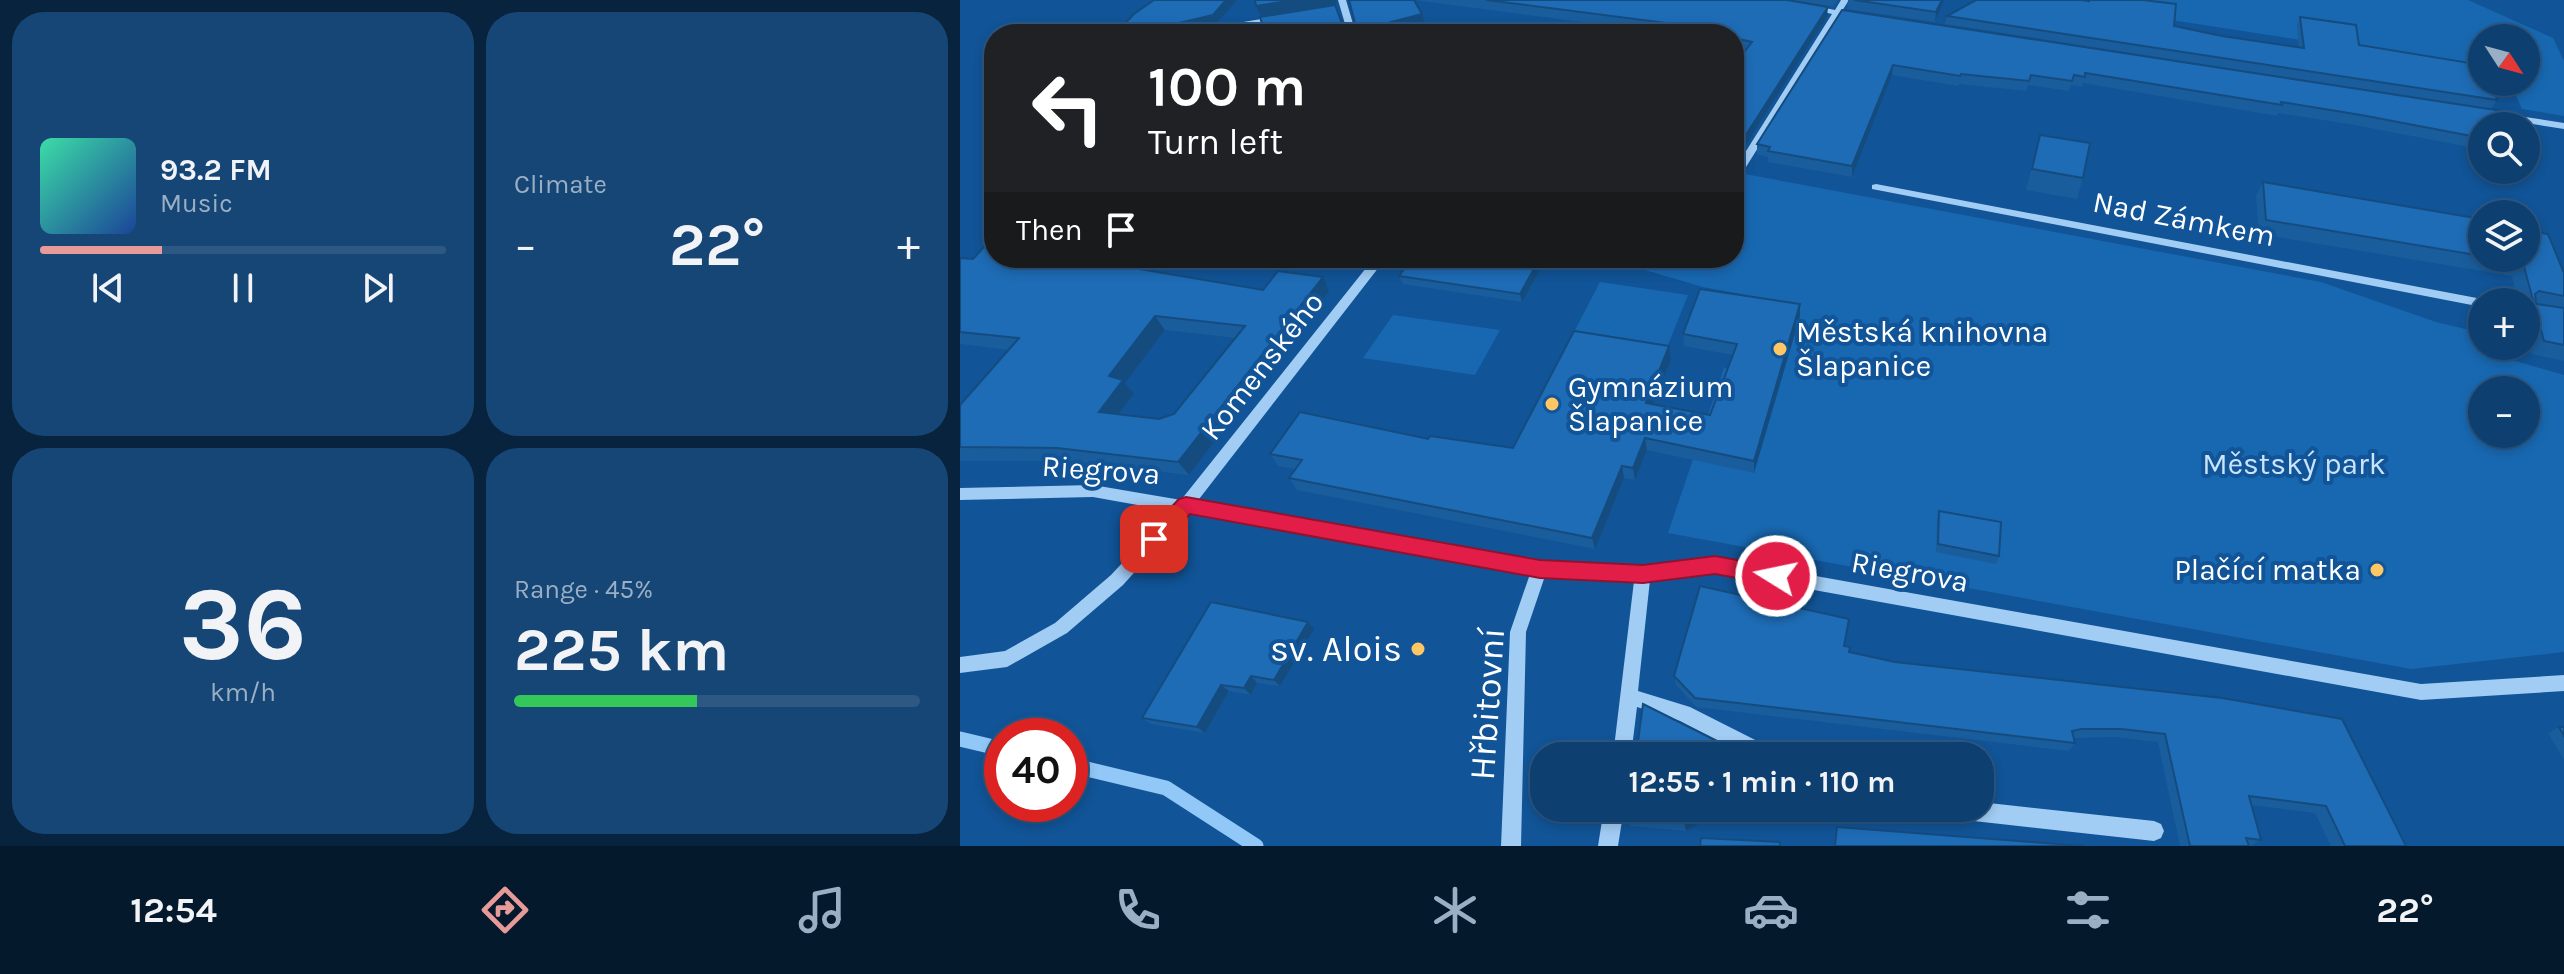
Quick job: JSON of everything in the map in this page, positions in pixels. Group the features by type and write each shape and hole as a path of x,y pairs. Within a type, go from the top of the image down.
{"street":[{"path":"1744,162 1845,0"},
{"path":"1330,11 1343,4 1349,24"},
{"path":"1795,6 1866,17"},
{"path":"1251,24 1288,18"},
{"path":"2540,122 2564,126"},
{"name":"Nad Zámkem","path":"1876,187 2468,300"},
{"name":"Komenského","path":"960,665 1007,659 1061,628 1117,580 1186,505 1372,268"},
{"name":"Riegrova","path":"960,494 1093,491 1540,569 1643,574 1715,565 2421,692 2564,683"},
{"name":"Hřbitovní","path":"1511,846 1518,632 1540,569"},
{"path":"1624,742 1643,574"},
{"path":"1631,697 1684,713 1739,742"},
{"path":"1994,813 2154,831"},
{"path":"1608,846 1612,822"}],"green space":[{"path":"2042,0 2468,0 2522,24 2468,24 2468,66"},
{"path":"2540,32 2553,38 2564,61 2564,116 2522,109 2516,96 2540,96"},
{"name":"Městský park","path":"1744,174 2321,282 2436,322 2468,330 2468,360 2512,360 2564,375 2564,652 2411,669 1668,533 1724,368 1758,374 1786,302 1703,287 1638,268 1744,268"},
{"path":"1600,282 1688,295 1668,345 1575,330"},
{"path":"1393,315 1500,330 1475,375 1363,358"}],"building":[{"path":"1154,0 1226,0 1213,15 1179,24 1124,24"},
{"path":"1255,0 1295,0 1256,6"},
{"path":"1349,0 1414,0 1422,14 1391,22 1394,24 1355,23"},
{"path":"1486,0 1787,0 1828,7 1744,138 1744,52 1752,42 1744,40 1744,24 1674,24"},
{"path":"1854,0 1942,0 1936,12"},
{"path":"1976,0 2143,0 2176,4 2174,26 2304,48 2300,17 2356,25 2359,45 2468,63 2468,96 1947,16"},
{"path":"1335,5 1342,24 1262,24 1260,17"},
{"path":"1842,10 2502,112 2468,112 2468,135 2361,115 2085,73 2085,77 2074,75 2072,81 2031,75 2029,81 1960,76 1893,65 1852,166 1768,151 1770,147 1757,144"},
{"path":"2471,96 2496,96 2497,100"},
{"path":"2040,135 2090,143 2083,178 2032,169"},
{"path":"2263,182 2468,217 2468,254 2266,220"},
{"path":"2540,233 2548,234 2564,273 2564,296 2530,288 2525,272 2540,272"},
{"path":"984,247 984,268 1134,268 1263,290 1278,271 1323,277 1178,462 1057,448 960,447 960,405 1019,338 960,332 960,258 973,259","holes":["1155,316 1245,326 1174,414 1159,419 1099,412 1123,380 1109,376"]},
{"path":"1405,268 1534,268 1520,294 1399,276"},
{"path":"1700,289 1800,304 1754,461 1645,438 1633,468 1622,466 1592,538 1289,478 1302,460 1270,454 1300,412 1428,439 1430,436 1513,448 1574,331 1669,346 1646,403 1710,415 1737,344 1683,334"},
{"path":"2540,305 2564,308 2564,345 2544,341"},
{"path":"1939,511 2001,522 1999,556 1938,544"},
{"path":"1700,586 1849,619 1844,646 1850,647 1849,652 1895,662 2222,698 2342,719 2406,846 2345,846 2326,806 2249,796 2261,840 2246,838 2249,846 2190,846 2165,734 2081,729 2072,731 2075,743 1695,698 1674,676"},
{"path":"1211,602 1308,622 1274,680 1251,676 1244,688 1221,685 1197,727 1142,718"},
{"path":"1643,704 1719,742 1638,742"},
{"path":"1837,827 2083,846 1835,846"},
{"path":"1701,838 1780,842 1780,846 1700,846"}],"waterway":[{"path":"960,739 984,745"},
{"path":"1088,769 1166,788 1256,846"}],"place":[{"name":"Městská knihovna Šlapanice","path":"1780,349"},
{"name":"Gymnázium Šlapanice","path":"1552,404"},
{"name":"Plačící matka","path":"2377,570"},
{"name":"sv. Alois","path":"1418,649"}],"route":[{"path":"1154,539 1186,505 1540,569 1643,574 1715,565 1776,576"}]}
